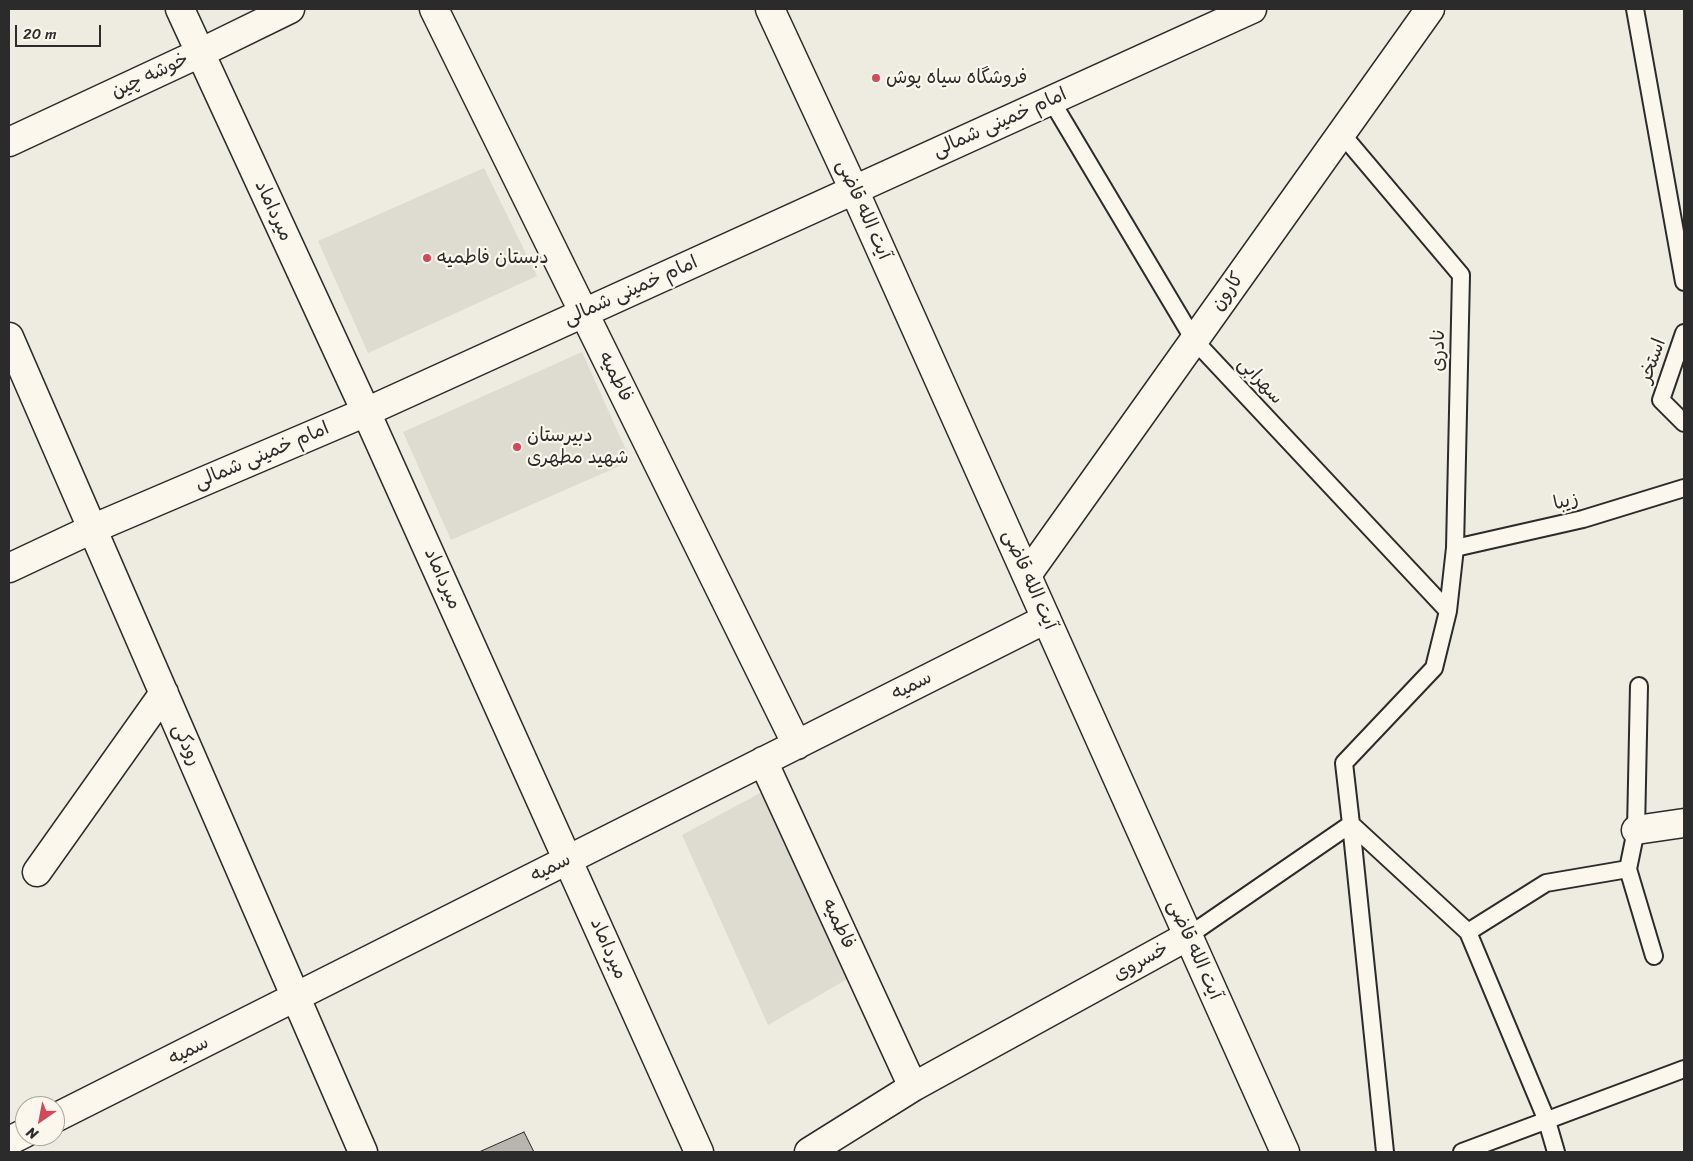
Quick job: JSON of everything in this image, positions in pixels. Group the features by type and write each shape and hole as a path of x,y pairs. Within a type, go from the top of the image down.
{"street":[{"name":"میرداماد","path":"180,9 366,412 699,1152"},
{"name":"خوشه چین","path":"9,142 290,9"},
{"name":"فاطمیه","path":"434,9 797,745"},
{"name":"آیت الله قاضی","path":"770,9 854,190 1285,1152"},
{"name":"امام خمینی شمالی","path":"9,568 92,529 366,412 1252,9"},
{"name":"کارون","path":"1027,574 1430,9"},
{"name":"رودکی","path":"9,337 364,1152"},
{"name":"سمیه","path":"65,1113 1046,619"},
{"path":"37,872 164,694"},
{"name":"فاطمیه","path":"763,762 913,1087"},
{"path":"1636,830 1684,823"},
{"name":"خسروی","path":"809,1152 913,1087 1188,936"}],"lane":[{"path":"1635,9 1684,282"},
{"name":"سهرابی","path":"1051,100 1194,340 1448,611"},
{"name":"نادری","path":"1341,133 1461,275 1455,548 1448,611"},
{"name":"استخر","path":"1684,333 1661,400 1684,423"},
{"name":"زیبا","path":"1455,548 1583,519 1684,488"},
{"path":"1385,1152 1344,763 1434,668 1448,611"},
{"path":"1639,686 1636,830 1628,868 1654,956"},
{"path":"1351,824 1468,932 1547,1121 1556,1152"},
{"name":"خسروی","path":"1188,936 1351,824"},
{"path":"1468,932 1546,883 1628,868"},
{"path":"1462,1152 1684,1069"}],"shaded area":[{"name":"دبستان فاطمیه","path":"484,168 537,276 368,353 318,241"},
{"name":"دبیرستان شهید مطهری","path":"582,352 631,461 451,540 403,432"},
{"path":"762,792 849,978 768,1025 682,835"}],"building":[{"path":"524,1132 534,1152 479,1152"}],"place":[{"name":"فروشگاه سیاه پوش","path":"876,78"},
{"name":"دبستان فاطمیه","path":"427,258"},
{"name":"دبیرستان شهید مطهری","path":"517,447"}]}
